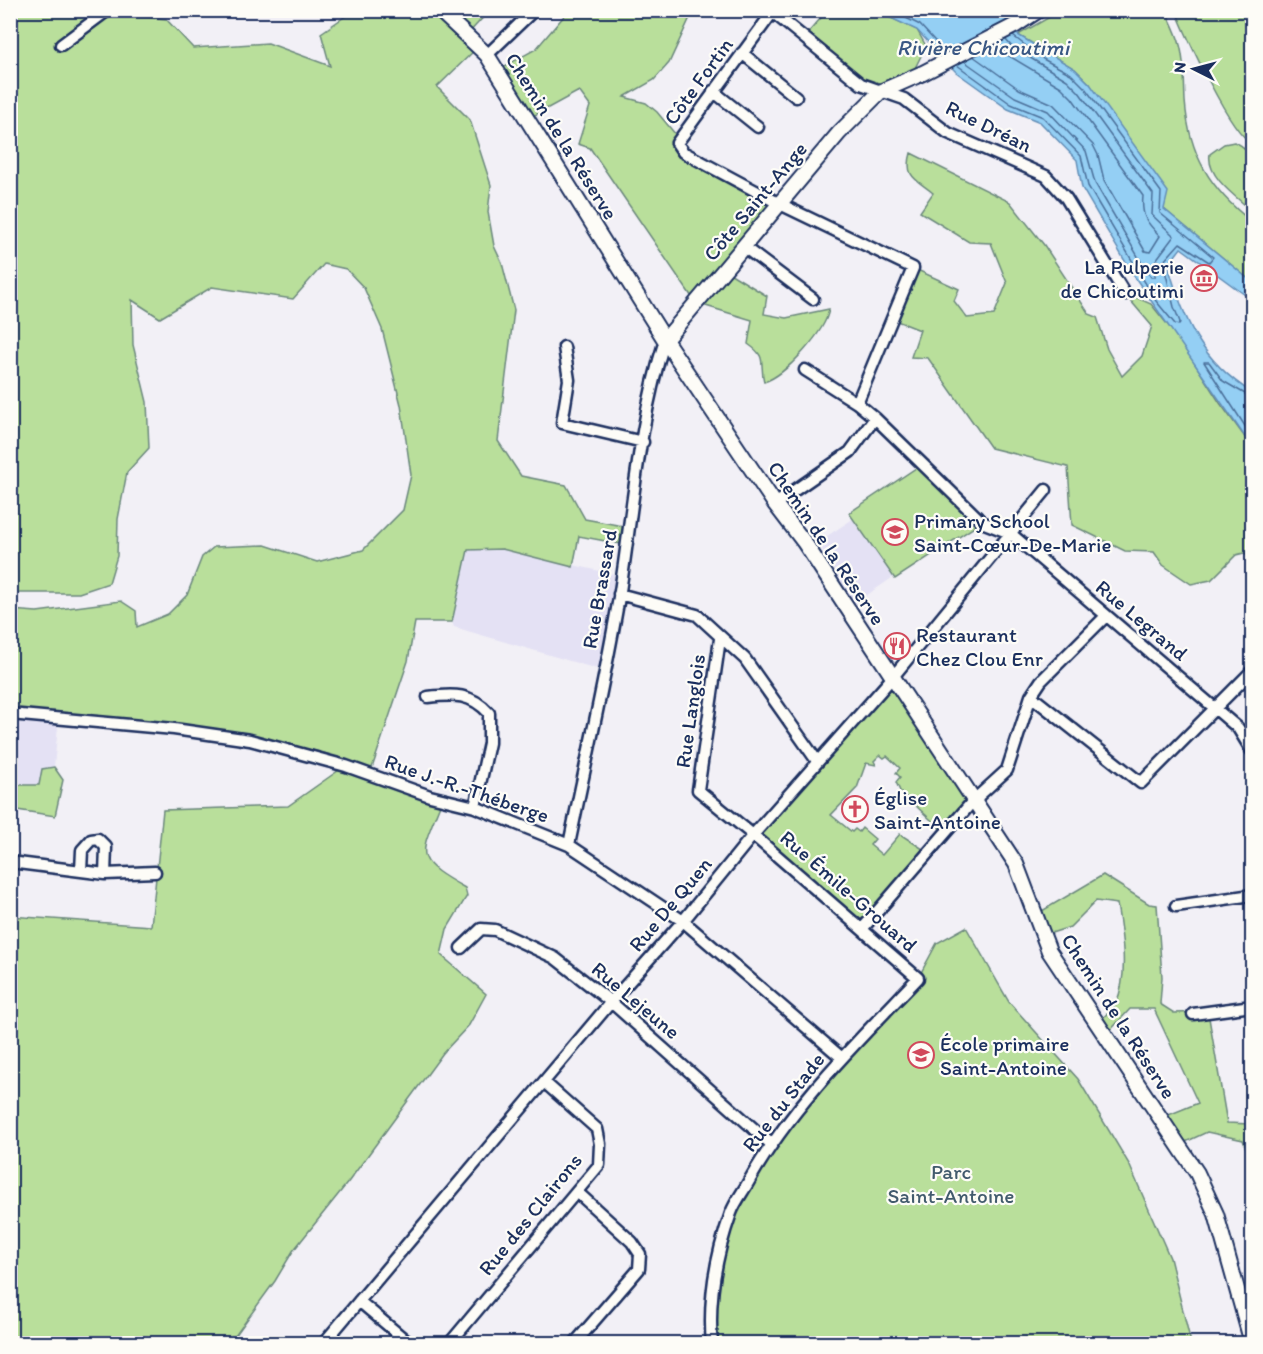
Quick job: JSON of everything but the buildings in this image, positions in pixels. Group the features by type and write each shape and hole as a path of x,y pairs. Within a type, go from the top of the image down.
{"street":[{"path":"61,45 108,10"},
{"name":"Chemin de la Réserve","path":"439,10 487,55 665,340 775,504 804,542 1016,864 1049,951 1197,1173 1216,1214 1252,1343"},
{"path":"487,55 534,10"},
{"path":"880,92 1016,26 1039,10"},
{"name":"Côte Fortin","path":"771,12 677,143 683,152 780,204"},
{"name":"Rue Dréan","path":"771,12 861,84 904,99 948,133 1046,176 1066,198 1125,294"},
{"path":"742,53 796,97"},
{"path":"713,91 758,127"},
{"name":"Côte Saint-Ange","path":"665,340 838,133 880,92"},
{"path":"780,204 913,268 857,403"},
{"path":"744,247 813,299"},
{"name":"Rue Brassard","path":"569,846 619,594 658,362 665,340"},
{"path":"564,347 569,380 562,423 643,442"},
{"name":"Rue Legrand","path":"805,370 857,403 875,418 982,522 1010,533 1238,728 1252,751"},
{"path":"775,504 850,452 875,418"},
{"name":"Rue De Quen","path":"323,1344 611,1002 683,921 753,835 892,678 1046,490"},
{"path":"619,594 697,615 720,639 745,659 817,761"},
{"path":"863,928 973,801 1007,770 1031,696 1041,681 1106,615"},
{"name":"Rue Langlois","path":"720,639 698,790 753,835"},
{"path":"1031,696 1141,783 1252,671"},
{"path":"428,697 453,694 478,701 489,713 489,743 475,807"},
{"name":"Rue J.-R.-Théberge","path":"10,714 174,729 249,740 346,766 430,796 475,807 569,846 683,921 842,1058"},
{"name":"Rue Émile-Grouard","path":"753,835 918,978"},
{"path":"81,871 82,850 91,840 98,839 106,847 105,874"},
{"path":"10,861 105,874 155,872"},
{"path":"1176,906 1252,895"},
{"name":"Rue Lejeune","path":"461,948 481,929 495,930 555,958 611,1002 771,1144"},
{"name":"Rue du Stade","path":"712,1344 710,1319 714,1273 732,1212 771,1144 842,1058 918,978"},
{"path":"1192,1014 1252,1006"},
{"name":"Rue des Clairons","path":"449,1344 599,1165 600,1144 597,1129 544,1082"},
{"path":"574,1344 639,1269 640,1254 632,1242 577,1192"},
{"path":"359,1301 410,1344"}],"shaded area":[{"name":"Primary School Saint-Cœur-De-Marie","path":"918,476 972,523 854,604 818,542"},
{"path":"502,549 622,576 604,671 454,627 452,622 468,550"},
{"path":"11,712 59,716 54,767 42,769 39,785 11,785"}],"green space":[{"path":"10,11 130,11 137,16 166,19 193,48 268,43 330,66 321,33 353,11 489,11 468,34 478,47 437,87 470,120 491,185 488,212 494,246 502,263 514,310 498,441 521,476 566,485 585,519 629,527 627,545 579,536 573,567 502,549 468,550 452,622 415,622 408,661 371,771 324,753 247,735 11,712 11,610 37,612 121,601 136,611 137,627 168,614 187,595 202,557 214,547 265,545 317,562 363,550 403,510 411,475 401,405 382,329 364,288 346,269 324,264 293,299 212,287 160,318 132,300 133,345 147,402 149,448 127,472 118,519 117,556 109,583 79,593 11,593"},
{"path":"566,11 693,11 669,63 654,80 624,97 646,103 657,112 685,146 780,198 723,269 767,296 764,314 786,318 829,309 821,329 813,340 793,362 773,378 764,382 761,357 748,344 752,320 696,303 590,148 578,144 590,106 579,91 528,119 496,71 536,49"},
{"path":"827,11 876,11 917,30 926,46 913,72 875,87 807,34"},
{"path":"1060,11 1166,11 1182,52 1187,120 1197,154 1204,169 1224,197 1252,222 1252,282 1164,209 1090,84 1075,69 1018,35"},
{"path":"1176,11 1252,11 1252,143 1243,136 1221,104"},
{"path":"1234,142 1243,147 1252,162 1254,181 1252,211 1224,186 1210,163 1210,154 1224,144"},
{"path":"911,153 1010,202 1044,245 1089,314 1097,317 1107,349 1122,376 1142,356 1152,326 1130,300 1131,295 1151,304 1179,339 1220,403 1252,447 1252,557 1244,553 1236,555 1211,580 1191,584 1163,565 1154,552 1125,551 1072,525 1068,467 991,448 928,358 911,357 920,330 892,319 913,268 959,289 954,301 967,318 994,315 1007,283 991,243 969,242 920,212 933,193 910,173"},
{"name":"Primary School Saint-Cœur-De-Marie","path":"922,464 982,522 895,579 849,513"},
{"path":"892,678 973,801 945,833 900,791 896,782 900,777 896,773 900,768 887,756 884,758 880,755 874,761 876,765 866,763 857,788 831,815 852,832 855,829 859,832 862,828 875,839 870,845 882,855 900,834 929,853 863,928 753,835"},
{"path":"54,767 63,780 55,816 11,809 11,785 39,785 42,769"},
{"path":"342,768 441,802 428,834 425,854 428,862 436,870 465,888 467,896 447,929 441,955 486,994 469,1025 443,1053 349,1181 293,1251 275,1281 230,1343 11,1343 10,916 151,926 163,810 288,806"},
{"path":"1103,875 1149,904 1157,905 1162,977 1160,1004 1174,1013 1208,1012 1227,1123 1250,1124 1252,1165 1243,1140 1207,1132 1179,1145 1161,1118 1198,1103 1154,1009 1130,1009 1105,1036 1096,1024 1116,1003 1120,992 1123,954 1117,904 1096,901 1070,927 1042,936 1035,915"},
{"name":"Parc Saint-Antoine","path":"966,927 1009,1002 1078,1079 1129,1164 1170,1258 1191,1343 709,1344 713,1258 747,1176 845,1059 918,978 937,943"}],"water":[{"name":"Rivière Chicoutimi","path":"876,11 1009,11 1013,16 1020,16 1018,35 1075,69 1090,84 1168,192 1164,209 1252,282 1252,300 1181,248 1168,265 1188,321 1207,353 1219,367 1251,392 1252,447 1132,273 1082,188 1077,160 1040,122 1008,109 956,72 917,30"}],"place":[{"name":"La Pulperie de Chicoutimi","path":"1204,278"},
{"name":"Primary School Saint-Cœur-De-Marie","path":"895,532"},
{"name":"Restaurant Chez Clou Enr","path":"897,646"},
{"name":"Église Saint-Antoine","path":"855,809"},
{"name":"École primaire Saint-Antoine","path":"921,1055"}]}
